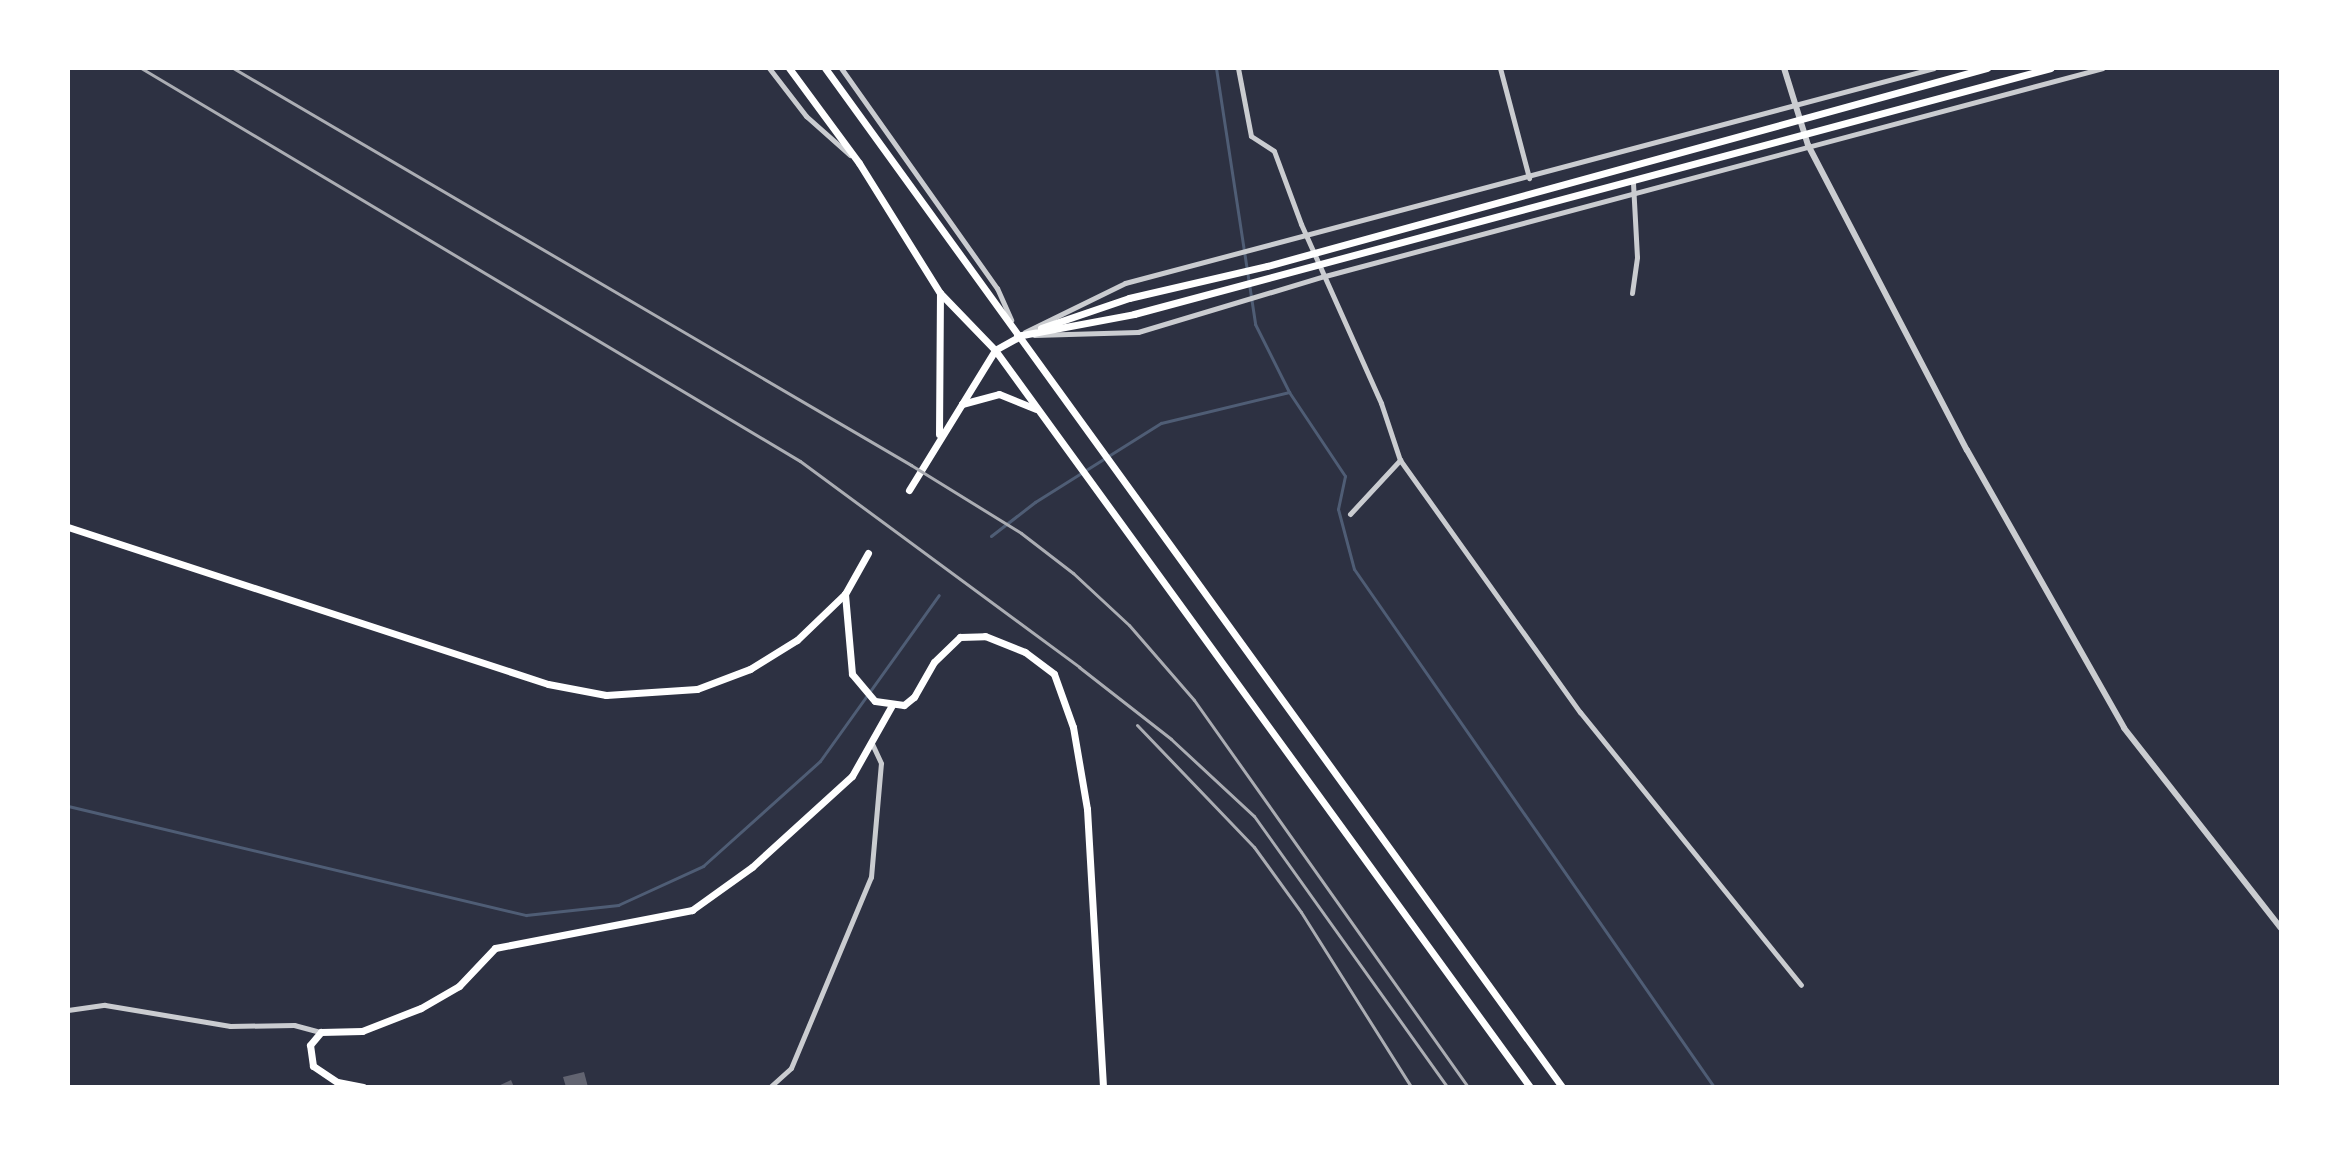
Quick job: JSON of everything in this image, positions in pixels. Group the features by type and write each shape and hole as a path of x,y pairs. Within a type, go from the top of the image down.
{"main road":[{"path":"789,68 859,163 940,293 995,350 1530,1087"},
{"path":"825,68 1562,1087"},
{"path":"909,490 939,434 995,350 1017,336 1129,298 1316,253 1987,68"},
{"path":"1017,336 1134,314 1270,279 2051,68"},
{"path":"939,434 940,293"},
{"path":"960,405 999,394 1036,409"},
{"path":"68,527 548,684 606,695 697,689 750,669 797,640 845,594 868,553"},
{"path":"845,594 856,683 875,701 892,705 914,697 934,662 960,637 985,636 1025,652 1054,674 1073,727 1087,809 1103,1087"},
{"path":"363,1087 337,1082 313,1066 310,1045 321,1032 362,1031 421,1008 459,986 495,948 692,910 752,867 852,776 892,705"}],"street":[{"path":"769,68 806,116 859,163"},
{"path":"841,68 997,288 1017,336"},
{"path":"1238,68 1251,136 1274,151 1381,403 1400,460 1580,712 1801,985"},
{"path":"1500,68 1529,178"},
{"path":"1784,68 1808,145 1967,450 2124,728 2281,928"},
{"path":"1017,336 1125,283 1934,68"},
{"path":"1017,336 1138,332 1325,276 2103,68"},
{"path":"1632,293 1637,257 1633,183"},
{"path":"1350,514 1400,460"},
{"path":"770,1087 791,1068 871,877 881,763 871,742"},
{"path":"68,1010 105,1005 230,1026 294,1025 321,1032"}],"building":[{"path":"584,1072 588,1087 566,1087 563,1077"},
{"path":"511,1080 514,1087 496,1087"}],"waterway":[{"path":"1216,68 1255,324 1289,392 1345,476 1338,509 1354,569 1714,1087"},
{"path":"991,536 1035,502 1161,423 1289,392"},
{"path":"68,806 526,915 618,905 703,866 820,761 939,595"}],"railway":[{"path":"141,68 800,461 1079,667 1171,739 1254,816 1447,1087"},
{"path":"233,68 911,465 1021,533 1073,573 1129,625 1194,700 1468,1087"},
{"path":"1137,725 1254,847 1301,912 1411,1087"}]}
